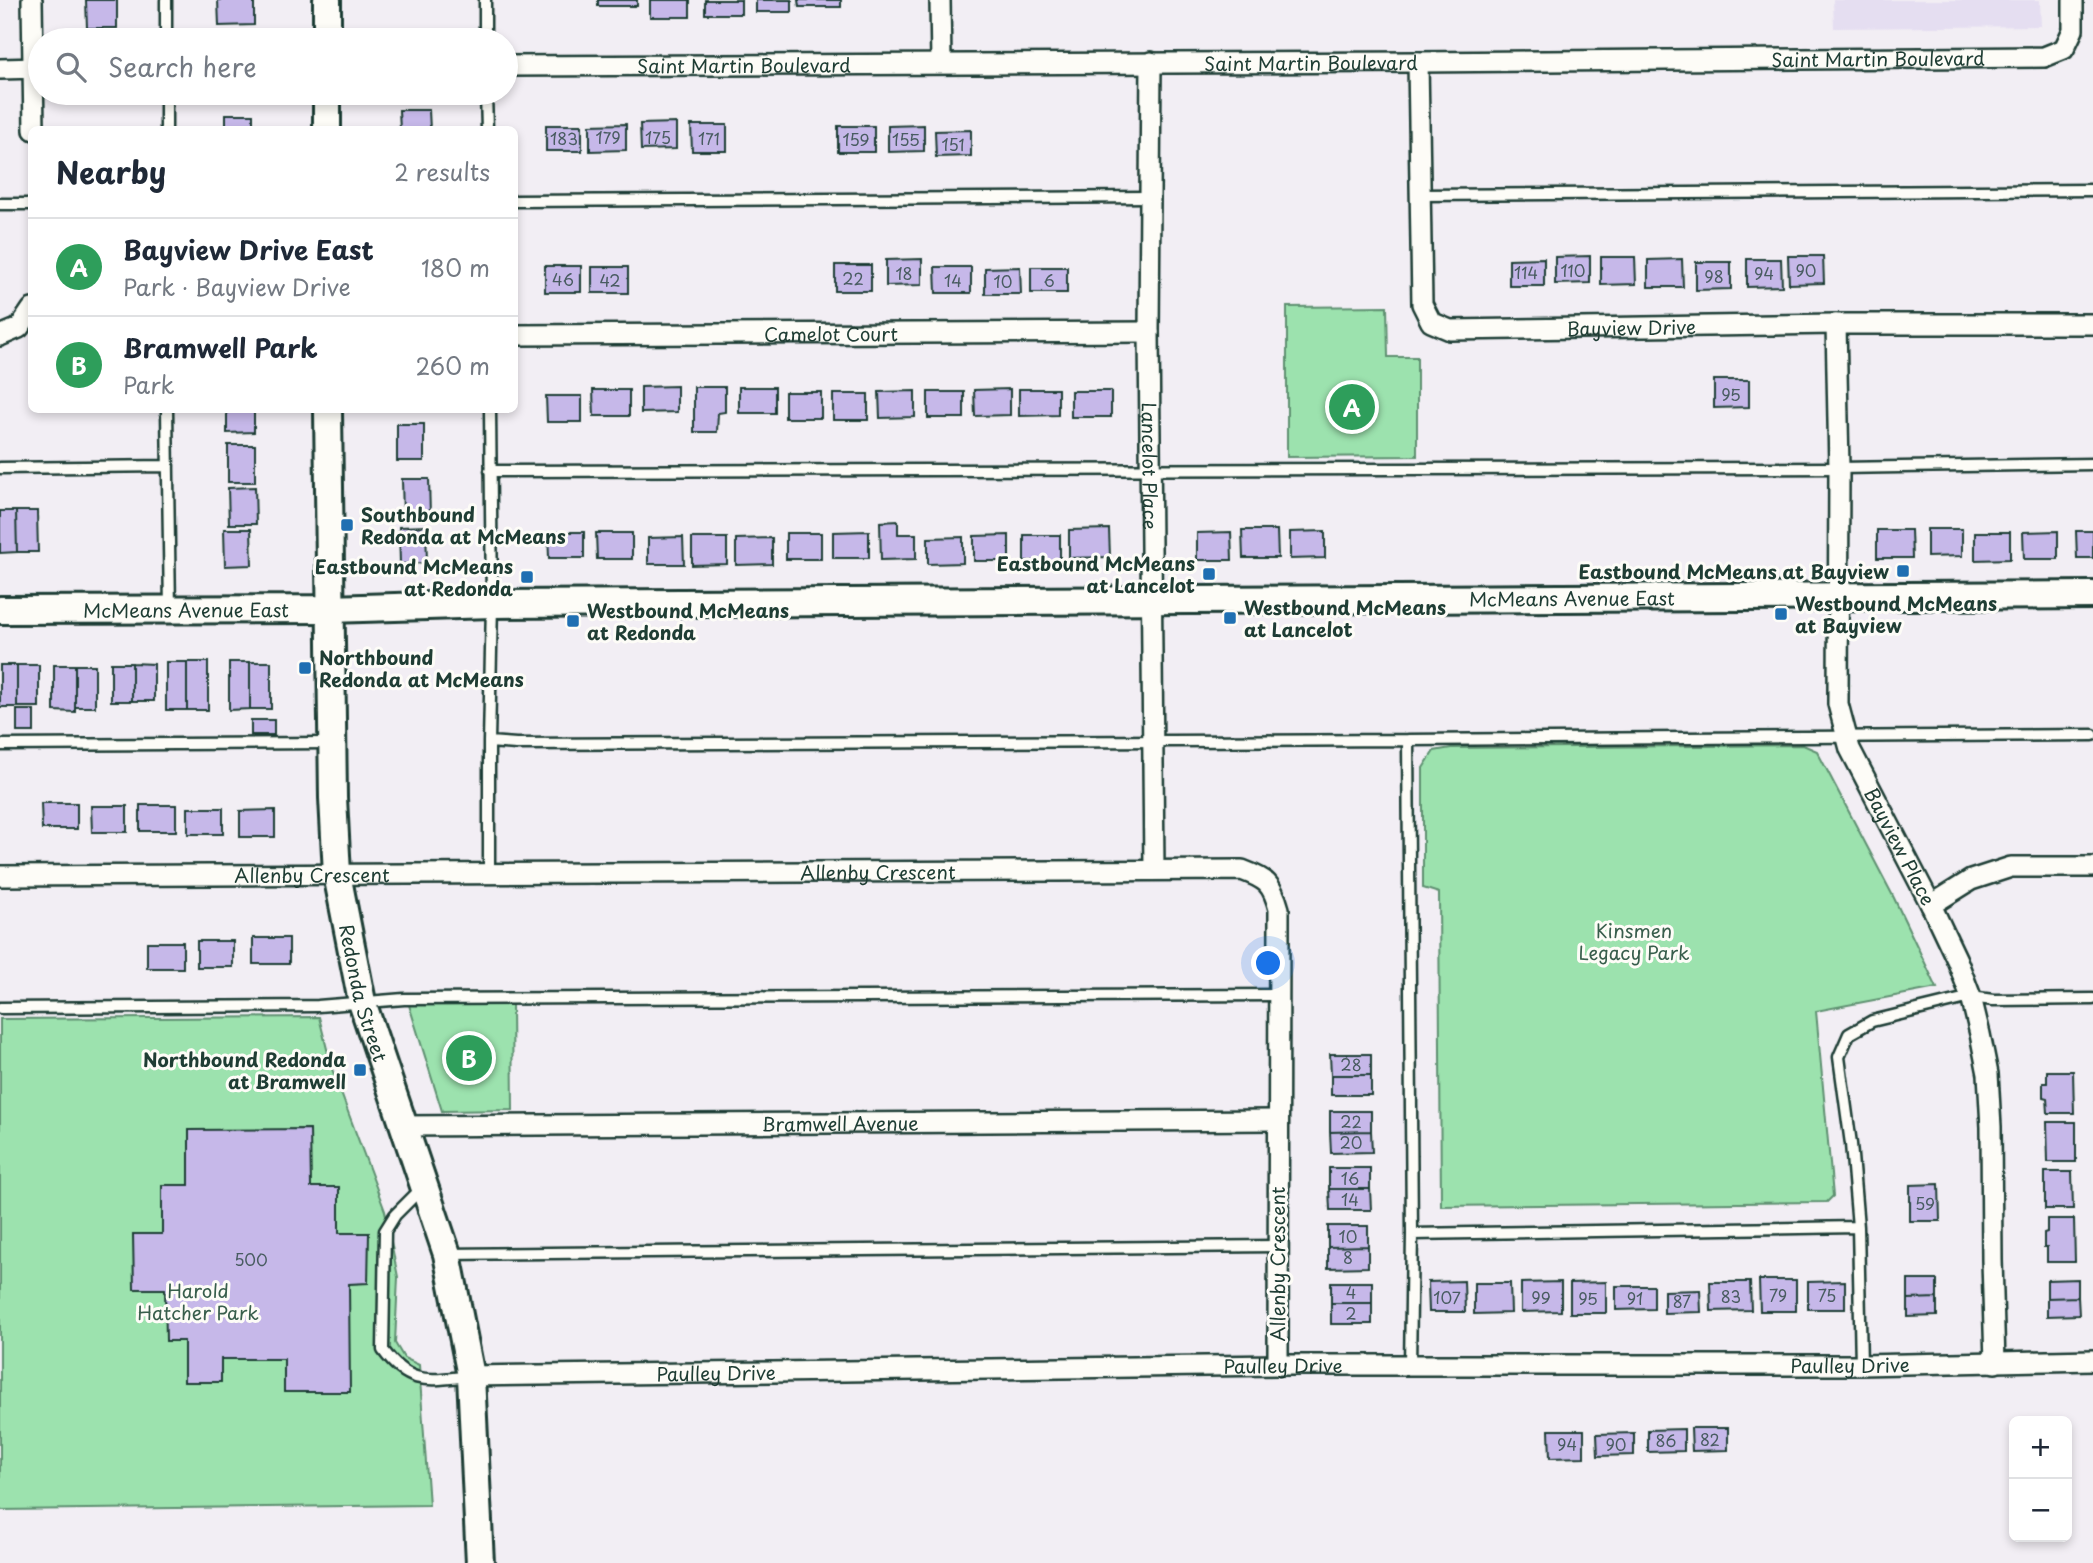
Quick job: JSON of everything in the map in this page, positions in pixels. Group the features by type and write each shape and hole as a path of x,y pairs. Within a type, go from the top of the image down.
{"street":[{"path":"32,0 34,28"},
{"path":"327,0 327,28"},
{"path":"940,0 941,63"},
{"name":"Saint Martin Boulevard","path":"518,66 2044,57 2064,49 2073,30 2073,0"},
{"name":"Lancelot Place","path":"1151,62 1149,470 1154,870"},
{"name":"Bayview Drive","path":"1418,62 1422,304 1431,322 1450,330 1836,324 2093,324"},
{"path":"0,69 28,69"},
{"path":"34,126 35,105"},
{"path":"327,105 327,126"},
{"path":"0,336 19,328 28,315"},
{"name":"Bayview Place","path":"1836,324 1839,468 1838,704 1846,737 1858,766 1931,905 1971,997 1988,1073 1992,1128 1995,1363"},
{"name":"Camelot Court","path":"518,335 1149,332"},
{"name":"Redonda Street","path":"327,413 332,743 337,874 362,1002 447,1254 471,1376 480,1563"},
{"name":"McMeans Avenue East","path":"0,610 330,609 492,604 2093,595"},
{"path":"1931,905 1970,880 2011,867 2093,867"},
{"name":"Allenby Crescent","path":"0,876 1242,870 1261,877 1274,891 1279,909 1278,1365"},
{"name":"Bramwell Avenue","path":"404,1126 1277,1120"},
{"name":"Paulley Drive","path":"471,1376 1278,1365 1861,1364 2093,1360"}],"lane":[{"path":"166,0 166,28"},
{"path":"485,0 485,28"},
{"path":"166,105 166,126"},
{"path":"486,105 487,126"},
{"path":"1419,195 2093,190"},
{"path":"518,201 1150,197"},
{"path":"0,204 28,204"},
{"path":"167,413 170,610"},
{"path":"489,873 492,604 490,413"},
{"path":"490,471 1839,468 2093,464"},
{"path":"0,468 168,467"},
{"path":"489,742 530,744 2093,735"},
{"path":"1408,740 1412,1234 1410,1366"},
{"path":"0,746 332,743"},
{"path":"0,1008 318,1006 404,999 1277,995"},
{"path":"1861,1364 1858,1227 1851,1144 1839,1057 1849,1034 1872,1021 1971,997 1993,1000 2093,999"},
{"path":"424,1186 395,1215 385,1231 383,1350 393,1363 408,1375 429,1381 471,1376"},
{"path":"1412,1234 1858,1227"},
{"path":"447,1254 1277,1246"}],"shaded area":[{"path":"1833,0 2040,0 2041,26 1834,28"}],"green space":[{"path":"1387,306 1388,357 1417,357 1417,456 1287,457 1287,307"},
{"name":"Kinsmen Legacy Park","path":"1803,745 1817,751 1893,896 1937,988 1816,1011 1833,1196 1827,1202 1441,1206 1439,893 1423,888 1423,768 1434,751 1451,748"},
{"path":"409,1005 512,1005 513,1110 442,1111"},
{"name":"Harold Hatcher Park","path":"319,1017 332,1069 385,1211 398,1277 395,1343 404,1358 419,1365 429,1505 0,1510 0,1019"}],"building":[{"path":"86,0 117,0 117,28 87,28"},
{"path":"218,0 254,0 254,25 219,26"},
{"path":"598,0 637,0 637,6 598,6"},
{"path":"650,0 690,0 690,17 650,17"},
{"path":"705,0 741,0 741,14 705,14"},
{"path":"756,0 792,0 792,12 756,12"},
{"path":"798,0 841,0 841,7 799,7"},
{"path":"399,110 429,110 430,126 400,126"},
{"path":"226,114 253,114 253,126 226,126"},
{"path":"676,123 676,149 641,150 640,124"},
{"path":"626,124 626,150 590,151 590,125"},
{"path":"546,125 582,125 582,151 546,151"},
{"path":"691,125 727,125 727,151 692,151"},
{"path":"924,125 924,151 888,152 888,126"},
{"path":"838,126 874,126 874,152 838,152"},
{"path":"971,130 971,156 936,157 935,131"},
{"path":"1590,256 1590,283 1555,284 1555,257"},
{"path":"1788,256 1823,256 1824,283 1789,284"},
{"path":"1601,257 1635,257 1636,284 1601,285"},
{"path":"1544,258 1544,286 1509,286 1509,259"},
{"path":"922,259 922,285 886,286 886,260"},
{"path":"1682,259 1683,287 1648,287 1648,260"},
{"path":"1747,259 1781,259 1782,286 1747,287"},
{"path":"1696,262 1731,262 1731,289 1696,290"},
{"path":"835,265 871,265 871,291 835,291"},
{"path":"545,266 581,266 581,292 545,292"},
{"path":"592,267 628,267 628,293 592,293"},
{"path":"935,267 971,267 971,293 936,293"},
{"path":"1020,267 1021,294 985,294 985,268"},
{"path":"1031,267 1067,267 1067,293 1031,293"},
{"path":"1714,380 1749,380 1749,407 1714,408"},
{"path":"677,386 677,412 641,413 641,387"},
{"path":"694,387 725,387 725,412 718,413 717,432 694,432"},
{"path":"739,387 775,387 775,413 739,413"},
{"path":"1010,389 1010,415 975,416 974,390"},
{"path":"1019,389 1058,389 1058,415 1019,416"},
{"path":"593,390 629,390 629,416 594,416"},
{"path":"915,391 915,417 880,418 879,392"},
{"path":"1071,391 1111,391 1111,417 1071,417"},
{"path":"785,392 821,392 821,418 785,418"},
{"path":"928,392 964,392 964,418 928,418"},
{"path":"833,394 868,394 868,420 833,420"},
{"path":"546,396 582,396 582,422 547,422"},
{"path":"227,413 254,413 254,432 227,433"},
{"path":"397,424 424,424 424,461 397,461"},
{"path":"228,445 255,445 255,482 228,482"},
{"path":"402,479 429,479 430,515 403,515"},
{"path":"255,487 256,524 229,524 228,488"},
{"path":"0,511 16,511 17,552 0,553"},
{"path":"16,511 37,511 38,552 17,552"},
{"path":"898,521 898,534 916,534 916,559 881,560 880,522"},
{"path":"426,526 427,563 400,564 399,527"},
{"path":"224,529 251,529 252,565 225,566"},
{"path":"1109,529 1110,557 1069,558 1069,530"},
{"path":"1927,529 1962,529 1962,556 1927,557"},
{"path":"1242,530 1277,530 1278,558 1243,558"},
{"path":"1877,530 1911,530 1912,558 1877,558"},
{"path":"869,531 869,558 833,558 833,532"},
{"path":"1325,531 1325,558 1290,559 1290,532"},
{"path":"2058,531 2058,559 2024,559 2023,532"},
{"path":"2076,531 2093,531 2093,558 2077,558"},
{"path":"548,532 584,532 584,558 549,558"},
{"path":"1231,532 1232,560 1197,560 1197,533"},
{"path":"1975,532 2010,532 2010,559 1975,560"},
{"path":"596,533 632,533 632,559 597,559"},
{"path":"786,533 821,533 821,559 786,559"},
{"path":"1009,535 1009,561 974,561 974,536"},
{"path":"1024,535 1060,535 1060,561 1024,561"},
{"path":"683,537 684,564 648,564 648,538"},
{"path":"963,537 963,563 928,564 928,538"},
{"path":"692,538 727,538 727,564 692,565"},
{"path":"772,538 772,564 736,565 736,539"},
{"path":"166,662 187,662 187,710 166,710"},
{"path":"187,662 208,662 208,710 187,710"},
{"path":"229,662 250,662 250,709 229,710"},
{"path":"250,662 271,662 271,709 250,709"},
{"path":"111,663 132,663 132,701 111,701"},
{"path":"132,663 154,664 154,701 132,701"},
{"path":"0,665 17,665 17,707 0,707"},
{"path":"17,665 39,665 39,707 17,707"},
{"path":"54,665 75,665 75,712 54,711"},
{"path":"75,665 95,665 95,707 75,707"},
{"path":"17,710 34,710 34,732 17,732"},
{"path":"251,720 274,720 274,735 251,735"},
{"path":"41,803 77,803 77,829 42,829"},
{"path":"140,805 176,805 176,831 140,831"},
{"path":"91,806 127,806 127,832 92,832"},
{"path":"188,808 223,808 223,834 188,834"},
{"path":"275,810 275,837 240,837 240,811"},
{"path":"253,938 289,938 289,964 253,964"},
{"path":"197,941 233,941 233,967 197,967"},
{"path":"147,942 183,942 183,968 147,968"},
{"path":"1330,1054 1371,1054 1371,1075 1331,1075"},
{"path":"2047,1071 2073,1071 2074,1113 2048,1113 2047,1098 2043,1097 2043,1083 2047,1083"},
{"path":"1331,1075 1371,1075 1371,1095 1331,1095"},
{"path":"1330,1111 1371,1111 1371,1131 1330,1132"},
{"path":"2047,1122 2076,1122 2076,1162 2048,1162"},
{"path":"310,1129 311,1187 339,1187 339,1233 369,1233 368,1283 349,1284 350,1392 284,1392 284,1359 221,1359 221,1382 184,1382 184,1341 166,1341 165,1289 134,1289 133,1234 162,1234 162,1185 189,1185 189,1130"},
{"path":"1371,1131 1372,1152 1331,1153 1330,1132"},
{"path":"1329,1168 1370,1168 1370,1189 1329,1189"},
{"path":"2045,1172 2072,1172 2073,1209 2045,1209"},
{"path":"1939,1184 1940,1221 1910,1221 1910,1185"},
{"path":"1329,1189 1370,1189 1371,1210 1330,1210"},
{"path":"2047,1219 2074,1219 2075,1262 2047,1262 2044,1233 2047,1232"},
{"path":"1328,1226 1368,1226 1368,1246 1328,1247"},
{"path":"1368,1246 1368,1267 1328,1268 1328,1247"},
{"path":"2078,1279 2078,1297 2047,1298 2047,1280"},
{"path":"1759,1280 1796,1280 1796,1311 1760,1311"},
{"path":"1908,1280 1937,1280 1937,1298 1908,1299"},
{"path":"1464,1281 1465,1312 1429,1312 1428,1282"},
{"path":"1845,1281 1845,1309 1808,1309 1808,1282"},
{"path":"1331,1282 1372,1282 1372,1303 1331,1303"},
{"path":"1561,1282 1561,1311 1521,1312 1521,1283"},
{"path":"1606,1282 1606,1313 1570,1313 1570,1283"},
{"path":"1710,1282 1750,1282 1751,1310 1711,1311"},
{"path":"1474,1283 1510,1283 1511,1313 1474,1314"},
{"path":"1616,1286 1654,1286 1654,1309 1616,1310"},
{"path":"1700,1290 1701,1312 1664,1313 1664,1291"},
{"path":"2078,1297 2079,1315 2047,1316 2047,1298"},
{"path":"1937,1298 1937,1316 1908,1317 1908,1299"},
{"path":"1331,1303 1372,1303 1372,1324 1331,1324"},
{"path":"1691,1428 1728,1428 1728,1450 1692,1451"},
{"path":"1684,1429 1684,1451 1648,1452 1648,1430"},
{"path":"1549,1430 1584,1430 1584,1457 1550,1458"},
{"path":"1634,1433 1634,1455 1598,1456 1597,1434"}],"place":[{"name":"Bayview Drive East","path":"1352,407"},
{"name":"Southbound Redonda at McMeans","path":"347,525"},
{"name":"Eastbound McMeans at Bayview","path":"1903,571"},
{"name":"Eastbound McMeans at Lancelot","path":"1209,574"},
{"name":"Eastbound McMeans at Redonda","path":"527,577"},
{"name":"Westbound McMeans at Bayview","path":"1781,614"},
{"name":"Westbound McMeans at Lancelot","path":"1230,618"},
{"name":"Westbound McMeans at Redonda","path":"573,621"},
{"name":"Northbound Redonda at McMeans","path":"305,668"},
{"name":"Bramwell Park","path":"469,1058"},
{"name":"Northbound Redonda at Bramwell","path":"360,1070"}]}
